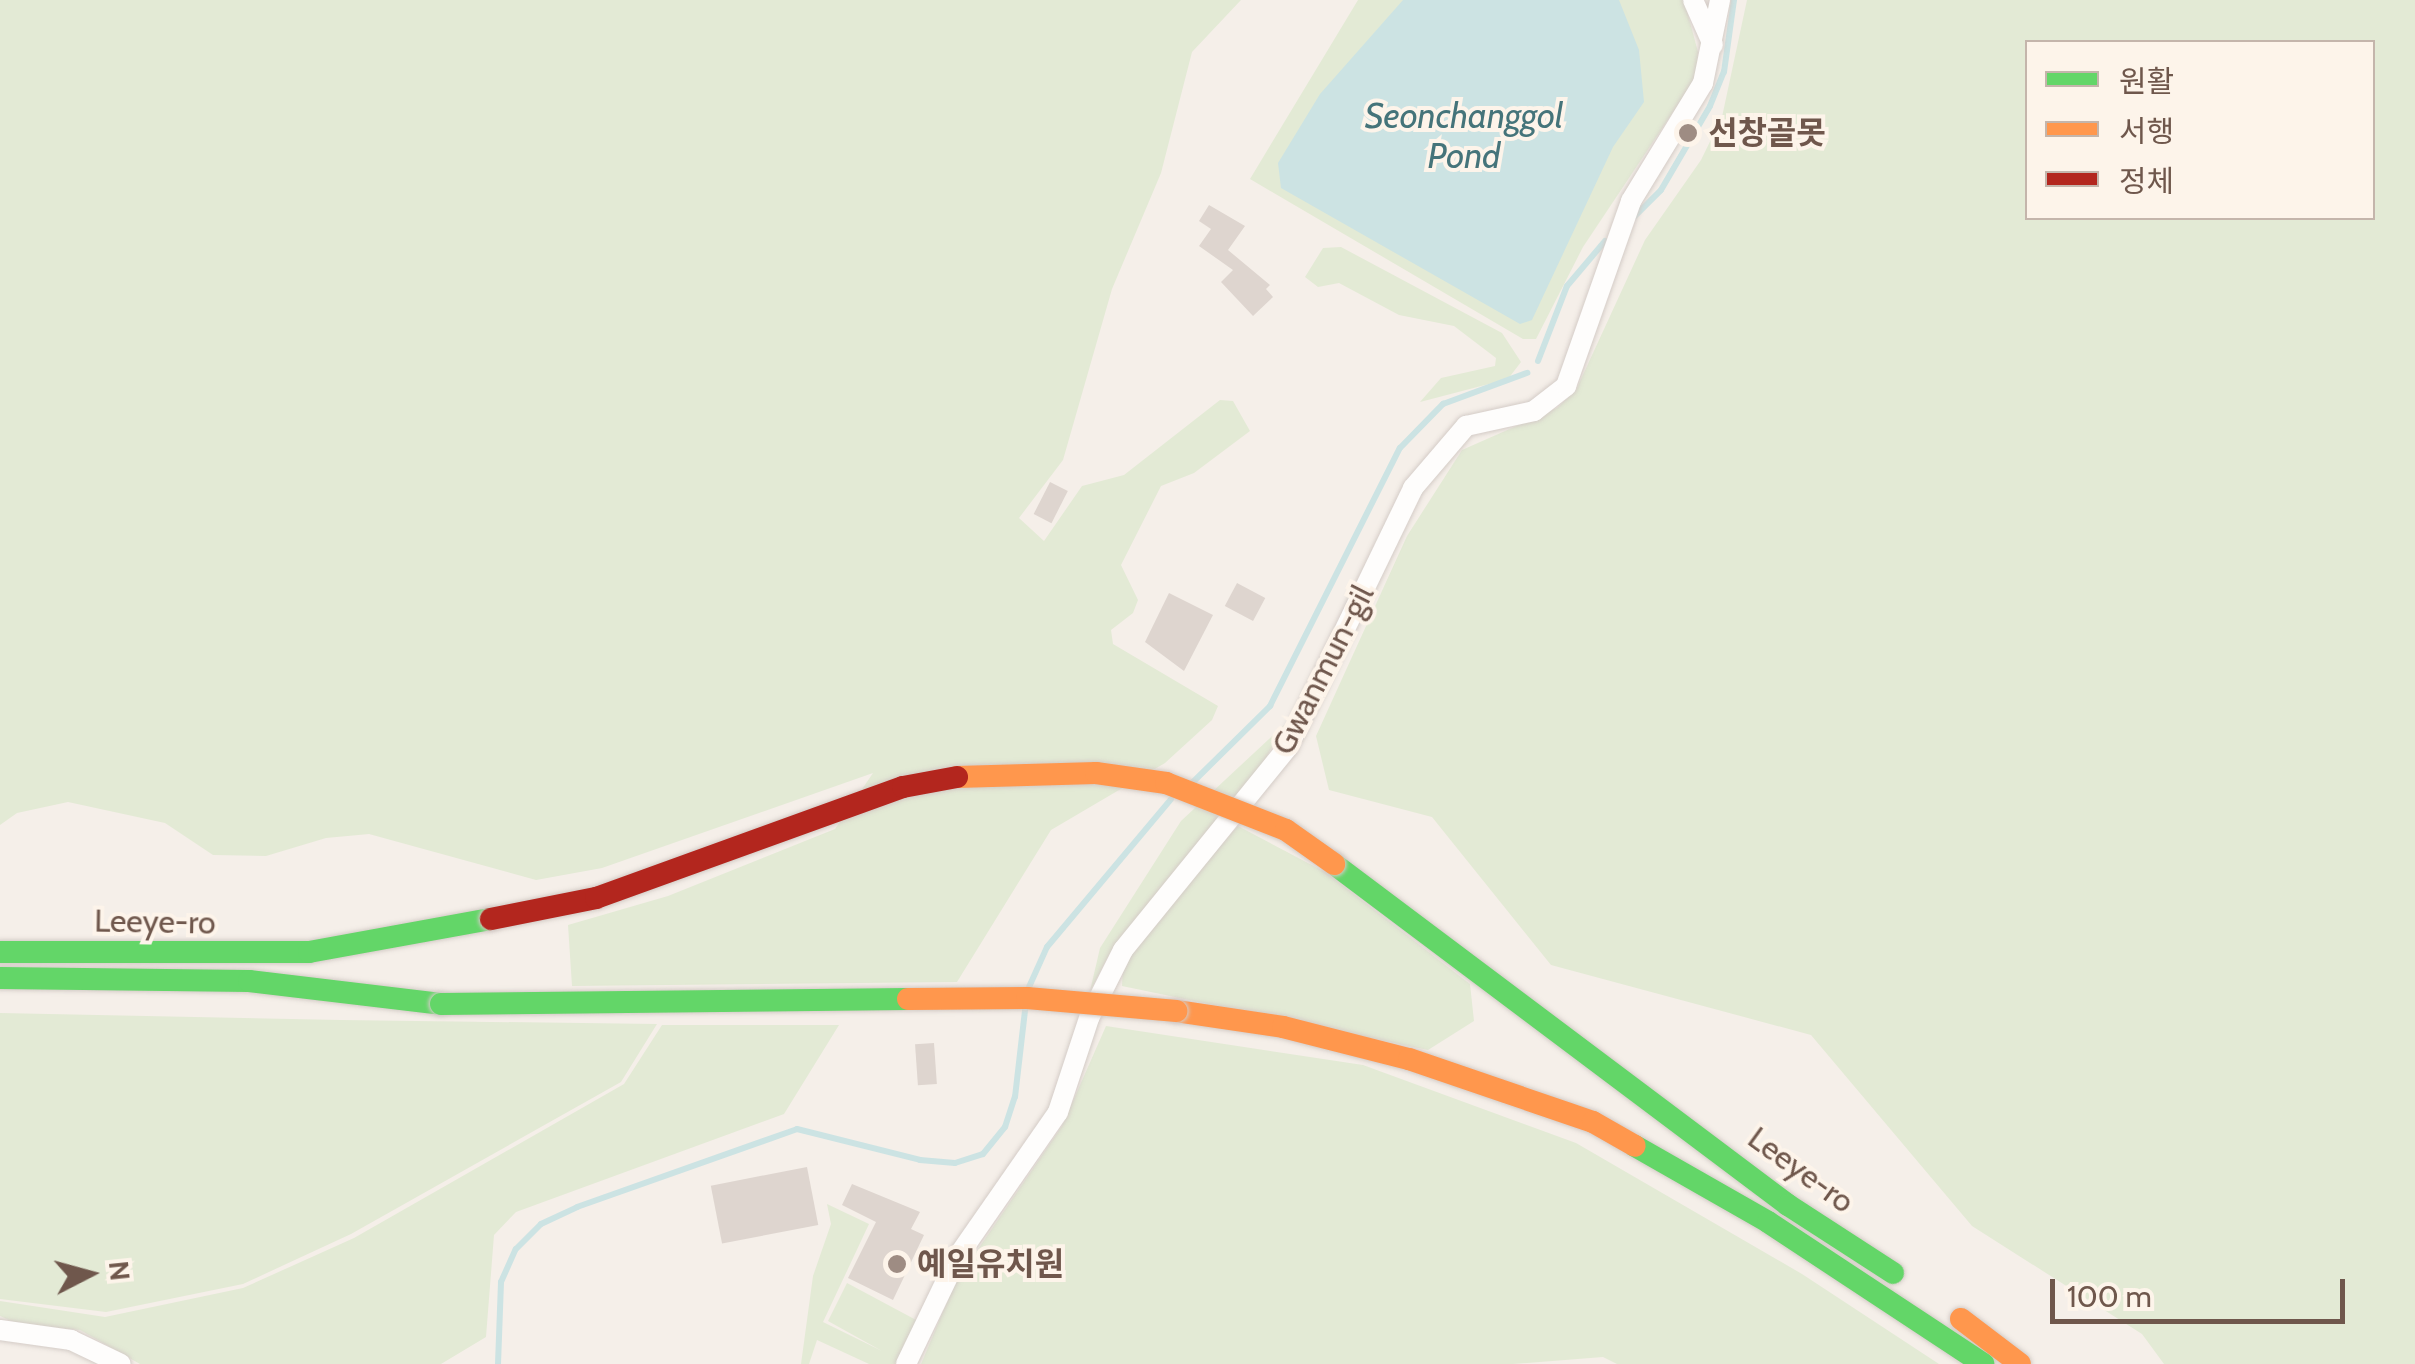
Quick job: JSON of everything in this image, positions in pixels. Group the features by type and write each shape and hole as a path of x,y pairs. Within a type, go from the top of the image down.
{"highway":[{"name":"Leeye-ro","path":"0,952 310,952 596,898 903,787 982,772 1080,772 1166,783 1286,830 1549,1020 1788,1205 1908,1283"},
{"name":"Leeye-ro","path":"0,978 249,980 441,1004 1028,998 1176,1010 1284,1027 1409,1059 1593,1122 1768,1222 1983,1364"},
{"path":"1939,1304 2020,1364"}],"street":[{"path":"1693,0 1714,46"},
{"name":"Gwanmun-gil","path":"906,1364 958,1256 1058,1112 1089,1018 1123,950 1298,731 1413,488 1466,426 1534,412 1566,386 1631,201 1693,105 1714,46 1720,0"},
{"path":"0,1330 71,1340 122,1364"}],"green space":[{"path":"0,0 1241,0 1192,52 1161,173 1112,289 1063,460 1019,518 1044,541 1082,486 1124,475 1220,400 1233,401 1250,431 1194,473 1161,486 1121,565 1138,600 1133,613 1111,630 1113,644 1218,706 1212,720 1165,763 1051,830 957,982 572,986 568,925 668,896 835,829 873,773 602,868 536,880 369,834 326,838 266,856 213,855 165,823 68,802 17,813 0,825"},
{"name":"Seonchanggol Pond","path":"1358,0 1684,0 1698,52 1697,76 1583,247 1536,339 1523,339 1250,179"},
{"path":"1747,0 2415,0 2415,1364 2164,1364 2142,1334 1972,1226 1811,1035 1551,965 1432,817 1329,790 1316,736 1407,536 1462,450 1557,408 1576,390 1645,240 1701,160 1722,117"},
{"path":"1341,247 1502,333 1521,362 1508,379 1420,402 1441,378 1495,366 1496,358 1454,326 1399,315 1339,283 1318,287 1305,277 1323,248"},
{"path":"1284,725 1260,769 1111,951 1090,991 1100,948 1181,821"},
{"path":"1238,826 1325,872 1470,984 1474,1021 1428,1050 1122,986 1123,965 1147,929"},
{"path":"0,1013 657,1024 621,1082 351,1234 243,1284 106,1312 0,1299"},
{"path":"662,1025 839,1025 784,1114 516,1212 494,1235 486,1337 441,1364 140,1364 80,1330 18,1324 0,1316 0,1301 105,1317 243,1288 354,1238 624,1084"},
{"path":"1106,1026 1363,1065 1576,1143 1802,1274 1939,1364 1617,1364 1603,1357 1513,1364 921,1364 955,1283 1062,1126"},
{"path":"827,1204 869,1224 823,1322 882,1351 828,1321 847,1283 918,1321 897,1364 869,1364 817,1340 809,1364 801,1364 813,1276 831,1224"}],"water":[{"name":"Seonchanggol Pond","path":"1403,0 1619,0 1639,50 1644,102 1613,147 1532,320 1520,324 1281,188 1278,163 1320,94"}],"building":[{"path":"1209,205 1245,226 1228,250 1270,285 1266,289 1273,297 1253,316 1221,282 1233,270 1199,246 1211,229 1199,221"},
{"path":"1050,482 1068,491 1051,523 1034,514"},
{"path":"1237,583 1265,598 1253,621 1225,606"},
{"path":"1169,593 1213,615 1184,671 1145,642"},
{"path":"934,1043 937,1084 918,1085 915,1044"},
{"path":"807,1167 818,1225 722,1244 711,1186"},
{"path":"852,1184 920,1212 911,1229 924,1235 893,1300 848,1278 876,1222 842,1205"}],"waterway":[{"path":"1631,220 1661,190 1710,106 1724,72 1734,0"},
{"path":"1538,361 1567,286 1605,241"},
{"path":"1192,783 1270,706 1400,448 1443,404 1527,373"},
{"path":"1029,987 1047,947 1171,799"},
{"path":"498,1364 501,1282 516,1249 541,1224 577,1207 797,1129 920,1160 955,1163 983,1154 1005,1127 1015,1097 1025,1010"}],"traffic: fast":[{"path":"1334,864 1788,1205 1893,1273"},
{"path":"0,952 309,952 491,919"},
{"path":"0,978 249,981 441,1004"},
{"path":"441,1004 908,999"},
{"path":"1635,1146 1768,1222 1983,1364"}],"traffic: slow":[{"path":"957,777 1096,773 1166,783 1286,830 1334,864"},
{"path":"908,999 1027,998 1176,1011"},
{"path":"1176,1011 1283,1027 1409,1059 1593,1122 1635,1146"},
{"path":"1961,1319 2020,1364"}],"traffic: jam":[{"path":"491,919 596,898 903,787 957,777"}],"place":[{"name":"선창골못","path":"1688,133"},
{"name":"예일유치원","path":"897,1264"}]}
